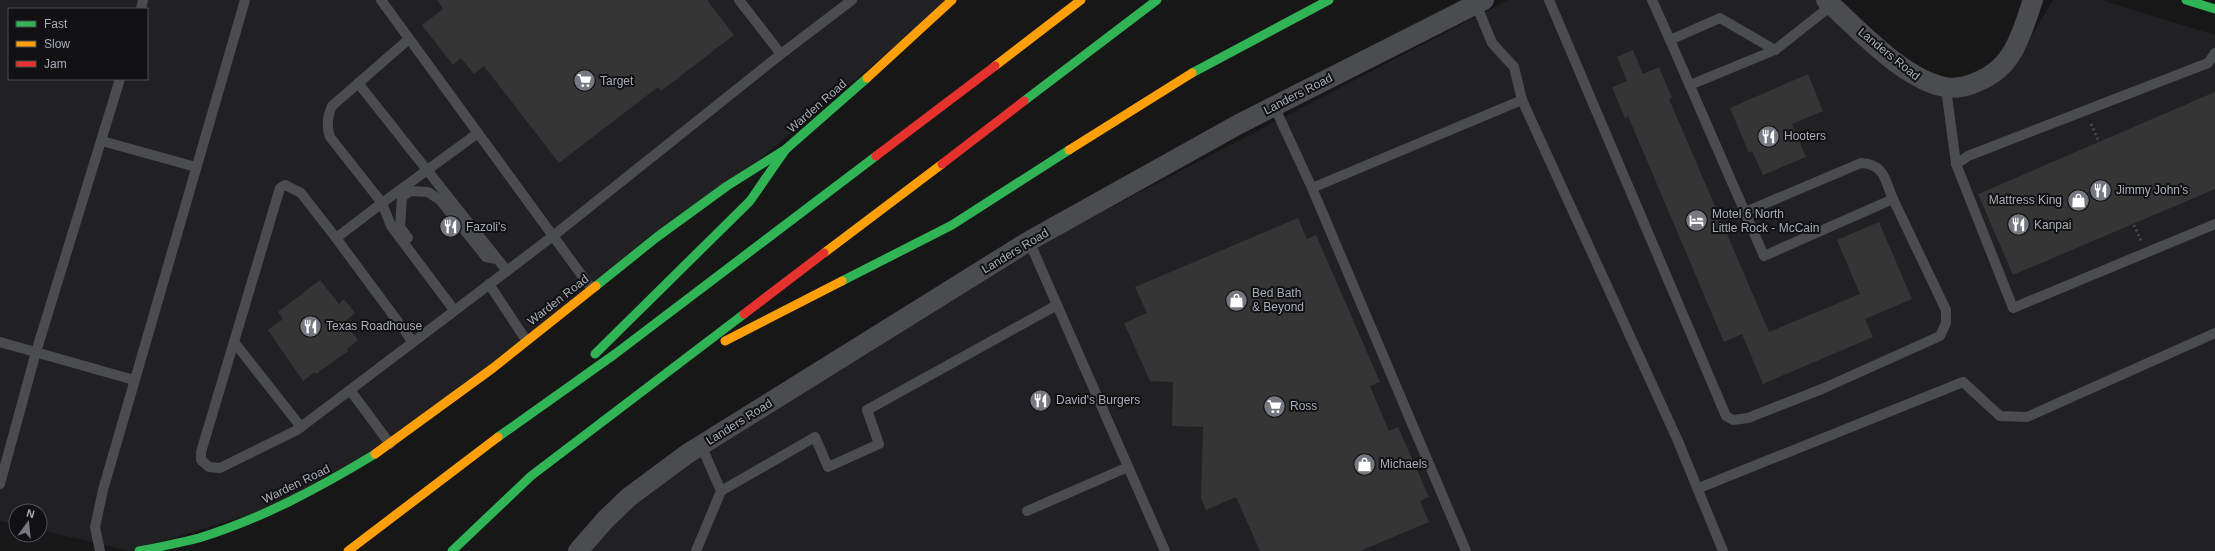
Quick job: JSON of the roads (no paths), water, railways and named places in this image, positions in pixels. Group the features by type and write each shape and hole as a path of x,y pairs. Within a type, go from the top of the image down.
{"main road":[{"name":"Warden Road","path":"139,551 197,538 228,528 288,503 341,475 390,444 526,340 591,288 721,191 786,149 891,57 952,0"},
{"path":"348,551 488,444 615,354 1080,0"},
{"path":"452,551 531,476 1157,0"},
{"path":"680,364 952,225 1196,70 1258,36 1329,0"},
{"path":"2186,0 2215,9"},
{"path":"551,399 750,200 786,149"}],"street":[{"name":"Landers Road","path":"1829,3 1904,69 1923,81 1946,88 1969,85 1986,79 2003,64 2019,40 2033,0"},
{"name":"Landers Road","path":"578,551 605,520 629,497 656,476 701,446 1029,242 1274,106 1480,2"}],"lane":[{"path":"100,551 95,527 103,490 245,0"},
{"path":"381,0 591,288"},
{"path":"739,0 781,54"},
{"path":"413,342 301,193 285,185 280,188 201,452 201,460 204,464 220,468 301,427 553,236 781,54 852,0"},
{"path":"1550,0 1726,416 1733,420 1748,418 1822,389 1940,336 1946,323 1946,310 1893,200 1880,168 1871,163 1861,163 1745,212"},
{"path":"1652,0 1764,256 1893,200"},
{"path":"1480,2 1492,43 1514,67 1522,100 1699,488 1723,551"},
{"path":"1690,85 1774,50 1829,3"},
{"path":"1670,40 1720,18 1774,50"},
{"path":"409,39 332,106 328,116 327,129 330,137 382,203 391,226 454,310"},
{"path":"1956,164 1968,156 2085,110 2211,65 2215,53"},
{"path":"0,484 36,352 120,80"},
{"path":"358,83 507,271"},
{"path":"1946,88 1956,164 2013,308 2215,224"},
{"path":"1312,188 1522,100"},
{"path":"1274,106 1312,188 1466,551"},
{"path":"336,238 478,133"},
{"path":"102,141 196,167"},
{"path":"434,283 431,270 400,227 402,198 410,191 428,192 440,200 486,257 497,259"},
{"path":"1029,242 1165,551"},
{"path":"489,284 526,340"},
{"path":"696,551 721,491 815,437 828,467 879,444 867,410 1057,305"},
{"path":"1699,488 1963,382 2000,416 2027,417 2215,333"},
{"path":"0,342 134,380"},
{"path":"234,342 301,427"},
{"path":"350,390 390,444"},
{"path":"701,446 721,491"},
{"path":"1027,511 1128,467"}],"place":[{"name":"Target","path":"585,81"},
{"name":"Hooters","path":"1769,136"},
{"name":"Jimmy John's","path":"2101,190"},
{"name":"Mattress King","path":"2078,200"},
{"name":"Motel 6 North Little Rock - McCain","path":"1697,221"},
{"name":"Kanpai","path":"2019,225"},
{"name":"Fazoli's","path":"450,227"},
{"name":"Bed Bath & Beyond","path":"1237,300"},
{"name":"Texas Roadhouse","path":"310,326"},
{"name":"David's Burgers","path":"1040,400"},
{"name":"Ross","path":"1275,406"},
{"name":"Michaels","path":"1364,464"}]}
